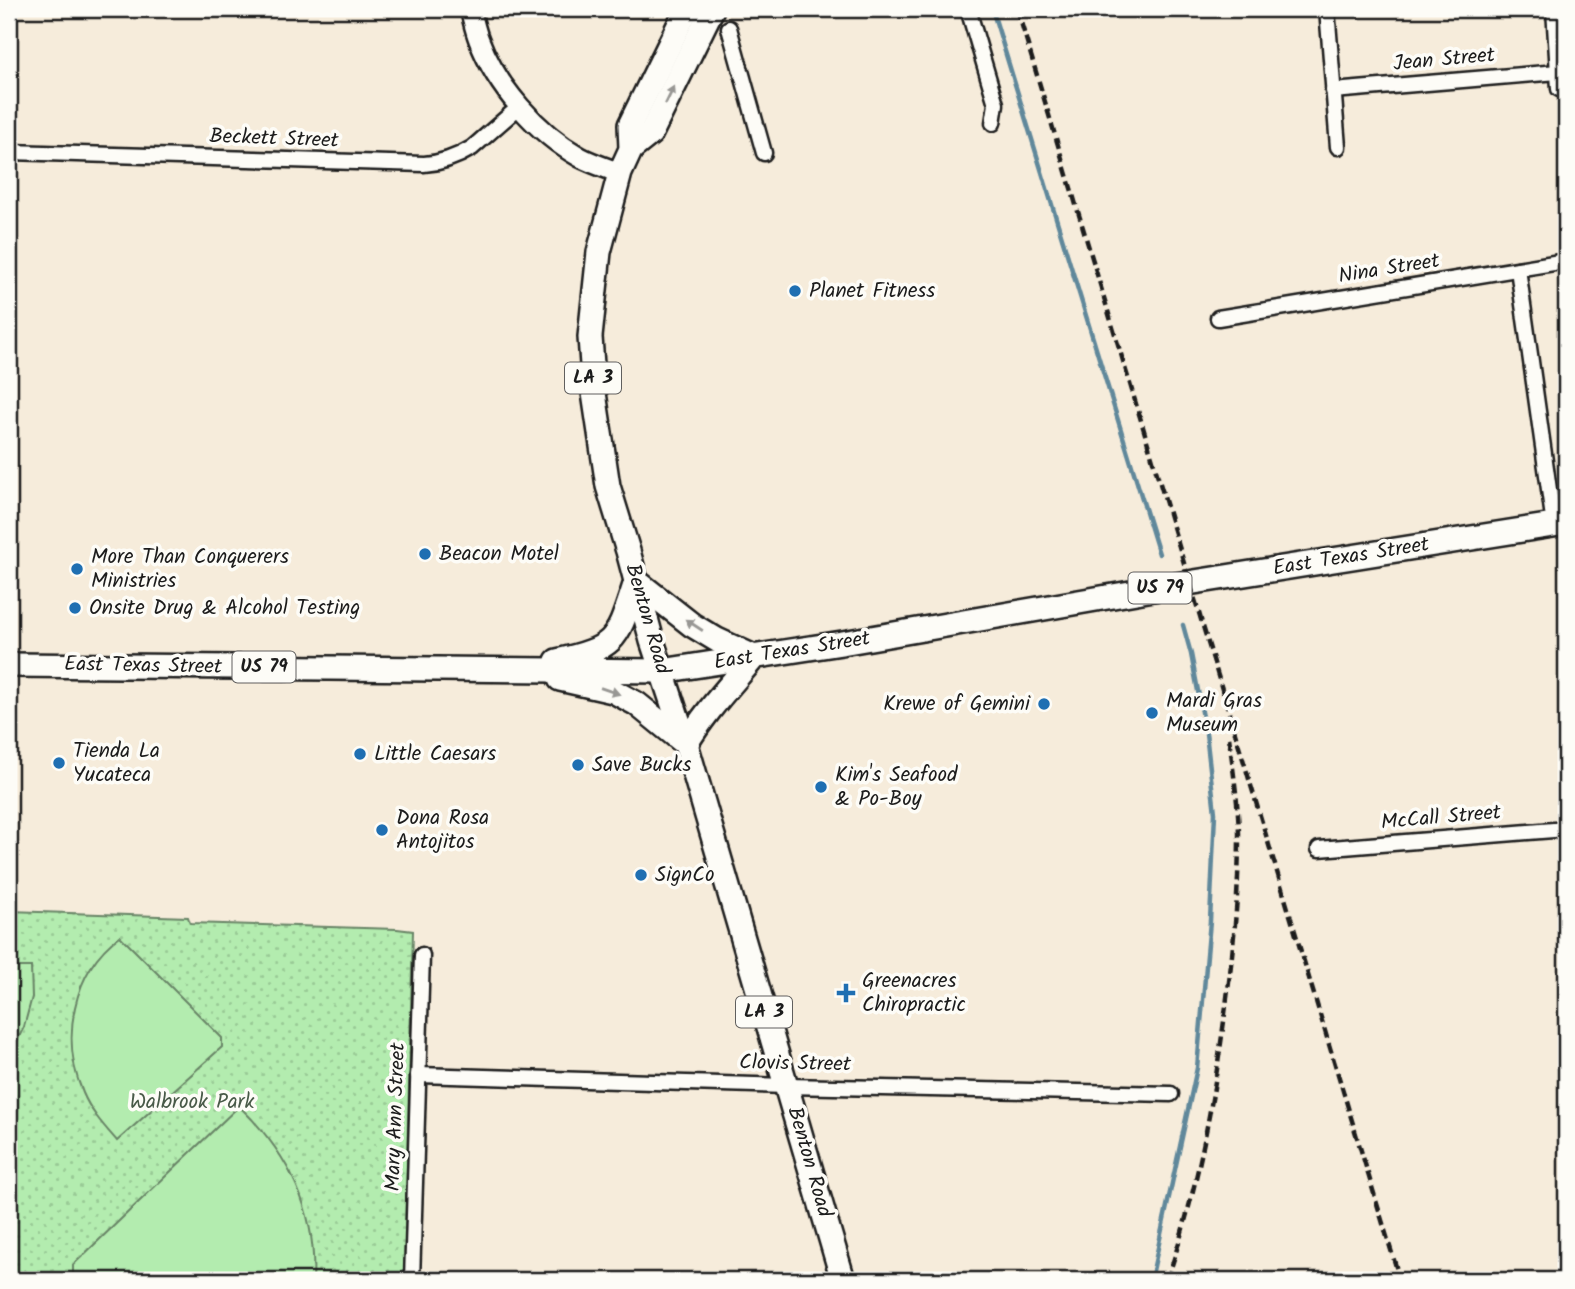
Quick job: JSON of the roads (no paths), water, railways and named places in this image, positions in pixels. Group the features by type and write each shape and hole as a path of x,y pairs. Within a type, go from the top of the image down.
{"main road":[{"path":"470,9 480,41 499,78 520,106 551,138 581,157 621,173"},
{"name":"LA 3","path":"621,173 631,149 630,125 687,9"},
{"name":"LA 3","path":"631,149 651,133 712,9"},
{"name":"Benton Road","path":"621,173 599,252 590,337 594,393 608,486 652,641 687,744 843,1280"},
{"name":"East Texas Street","path":"9,665 662,671 1560,524"},
{"path":"636,582 692,625 754,657 711,706 687,744 637,705 613,691 520,670 582,656 607,644 623,622 636,582"}],"street":[{"path":"968,9 996,104 993,123"},
{"path":"1327,9 1338,147"},
{"path":"1554,9 1559,89"},
{"path":"729,28 764,153"},
{"name":"Jean Street","path":"1333,91 1558,72"},
{"name":"Beckett Street","path":"9,152 424,164 442,162 464,153 520,106"},
{"name":"Nina Street","path":"1218,318 1566,261"},
{"path":"1518,269 1560,524"},
{"name":"McCall Street","path":"1319,849 1566,829"},
{"name":"Mary Ann Street","path":"412,1280 422,955"},
{"name":"Clovis Street","path":"418,1075 1171,1094"}],"waterway":[{"path":"992,9 1159,554"},
{"path":"1151,1280 1197,1068 1210,921 1215,813 1206,733 1183,625"}],"railway":[{"path":"1017,9 1400,1280"},
{"path":"1167,1280 1188,1211 1204,1141 1230,977 1239,833 1229,737"}],"place":[{"name":"Planet Fitness","path":"795,291"},
{"name":"Beacon Motel","path":"425,554"},
{"name":"More Than Conquerers Ministries","path":"77,569"},
{"name":"Onsite Drug & Alcohol Testing","path":"75,608"},
{"name":"Krewe of Gemini","path":"1044,704"},
{"name":"Mardi Gras Museum","path":"1152,713"},
{"name":"Little Caesars","path":"360,754"},
{"name":"Tienda La Yucateca","path":"59,763"},
{"name":"Save Bucks","path":"578,765"},
{"name":"Kim's Seafood & Po-Boy","path":"821,787"},
{"name":"Dona Rosa Antojitos","path":"382,830"},
{"name":"SignCo","path":"641,875"},
{"name":"Greenacres Chiropractic","path":"846,993"}],"park label":[{"name":"Walbrook Park","path":"192,1102"}]}
